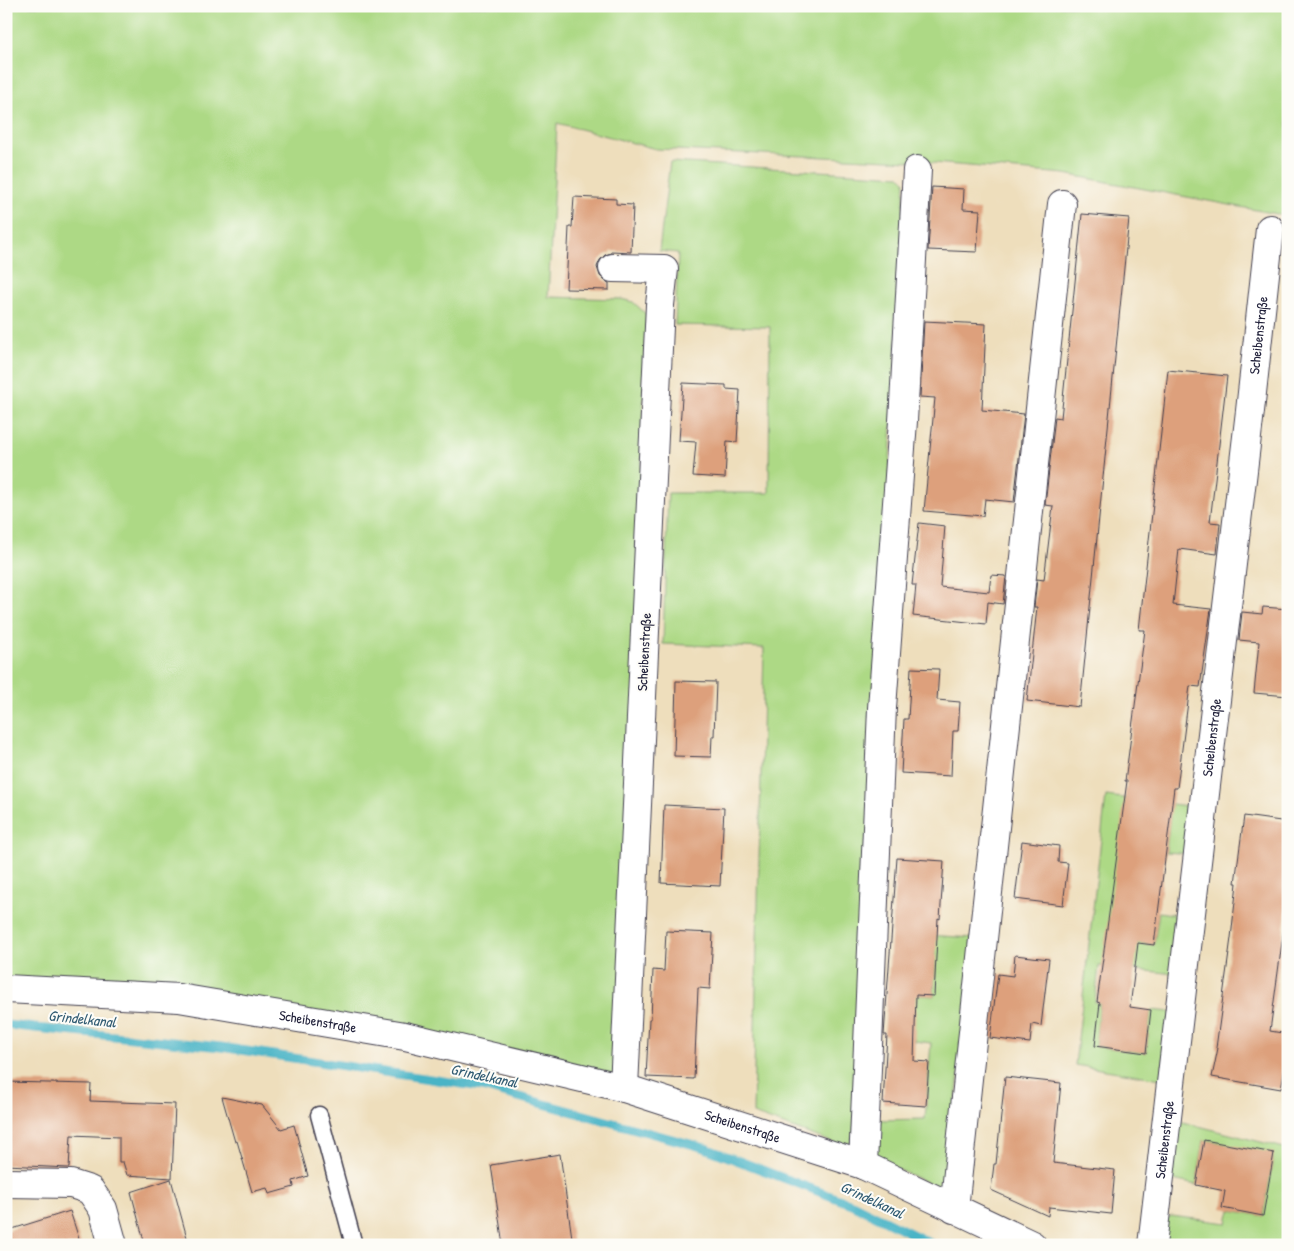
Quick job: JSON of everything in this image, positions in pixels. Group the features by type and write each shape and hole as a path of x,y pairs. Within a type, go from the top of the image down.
{"street":[{"path":"863,1165 882,708 903,421 917,170"},
{"path":"954,1209 1062,204"},
{"name":"Scheibenstraße","path":"1152,1245 1270,229"},
{"name":"Scheibenstraße","path":"613,268 664,269 660,315 624,1088"},
{"name":"Scheibenstraße","path":"6,988 179,998 405,1036 624,1088 863,1165 1032,1245"},
{"path":"6,1183 71,1184 90,1190 103,1209 114,1245"}],"lane":[{"path":"319,1115 354,1245"}],"green space":[{"path":"6,6 1288,6 1288,216 1065,174 910,161 656,149 557,123 548,297 621,299 633,302 646,314 624,1088 405,1036 6,989"},
{"path":"670,162 900,176 905,181 854,1130 850,1144 843,1146 753,1114 764,648 663,644 668,493 769,493 770,327 675,325 678,253 659,251"},
{"path":"1106,796 1196,807 1191,854 1166,852 1170,817 1106,939 1154,945 1159,912 1183,916 1176,974 1099,966 1095,1002 1100,1003 1095,1046 1146,1053 1151,1010 1171,1012 1161,1079 1075,1065"},
{"path":"910,934 974,938 946,1191 875,1159 876,1120 925,1119 931,1043 915,1041 897,994 934,996 936,951"},
{"path":"1179,1121 1288,1149 1288,1245 1161,1245 1165,1219 1171,1216 1227,1223 1230,1210 1263,1216 1273,1158 1204,1140 1196,1185 1169,1179"}],"building":[{"path":"932,187 964,189 963,209 980,210 977,252 928,250"},
{"path":"574,197 616,199 616,204 633,205 631,252 611,251 611,253 605,255 600,260 597,267 600,276 609,283 609,290 566,289 569,227 572,227"},
{"path":"1082,214 1129,218 1080,707 1027,701 1037,607 1034,607 1037,579 1044,580 1053,506 1045,505 1055,417 1061,418"},
{"path":"924,321 986,324 982,410 1024,414 1014,502 985,499 983,516 924,511 935,398 920,397"},
{"path":"1168,370 1227,376 1210,522 1220,523 1217,554 1179,549 1173,605 1211,609 1200,687 1190,686 1177,788 1174,788 1154,945 1138,943 1130,1007 1151,1010 1146,1053 1095,1046 1100,1003 1097,1002 1145,630 1139,630"},
{"path":"683,383 726,385 726,389 740,390 737,442 727,441 725,478 693,476 696,442 679,441"},
{"path":"919,523 945,526 940,587 989,592 991,575 1006,576 1003,604 988,602 986,624 913,616 916,585 912,585"},
{"path":"1263,607 1288,609 1288,696 1254,693 1259,642 1239,640 1242,612 1262,614"},
{"path":"911,668 939,669 937,700 960,702 958,731 953,731 951,776 901,773 904,719 908,719"},
{"path":"676,681 716,682 714,736 712,736 711,757 674,756"},
{"path":"664,805 724,808 720,886 661,883"},
{"path":"1244,816 1288,822 1288,898 1270,1031 1288,1034 1288,1050 1281,1089 1212,1077 1218,1048 1216,1048 1231,938 1237,883 1235,883"},
{"path":"1022,841 1059,846 1058,862 1068,863 1063,905 1015,899"},
{"path":"897,858 944,861 940,919 938,918 934,996 916,995 914,1061 929,1062 926,1106 883,1103 887,1035 884,1035"},
{"path":"666,931 713,933 710,989 698,988 694,1079 646,1077 653,970 664,971"},
{"path":"1015,955 1049,959 1041,1026 1032,1024 1030,1043 990,1038 998,974 1013,976"},
{"path":"1005,1077 1061,1083 1053,1163 1115,1170 1111,1214 1049,1207 1048,1216 991,1190 994,1164 996,1164"},
{"path":"6,1082 91,1084 90,1101 175,1104 172,1178 127,1175 123,1162 119,1162 119,1137 71,1135 69,1168 6,1165"},
{"path":"222,1097 262,1105 281,1129 294,1125 308,1176 293,1181 294,1187 269,1194 267,1188 252,1192"},
{"path":"1204,1140 1274,1153 1263,1216 1222,1208 1225,1191 1196,1185"},
{"path":"560,1154 573,1245 503,1245 491,1165"},
{"path":"171,1179 189,1245 145,1245 131,1192"},
{"path":"70,1211 81,1245 6,1245 6,1231"}],"waterway":[{"name":"Grindelkanal","path":"6,1025 221,1047 482,1087 705,1148 854,1205 934,1245"}]}
